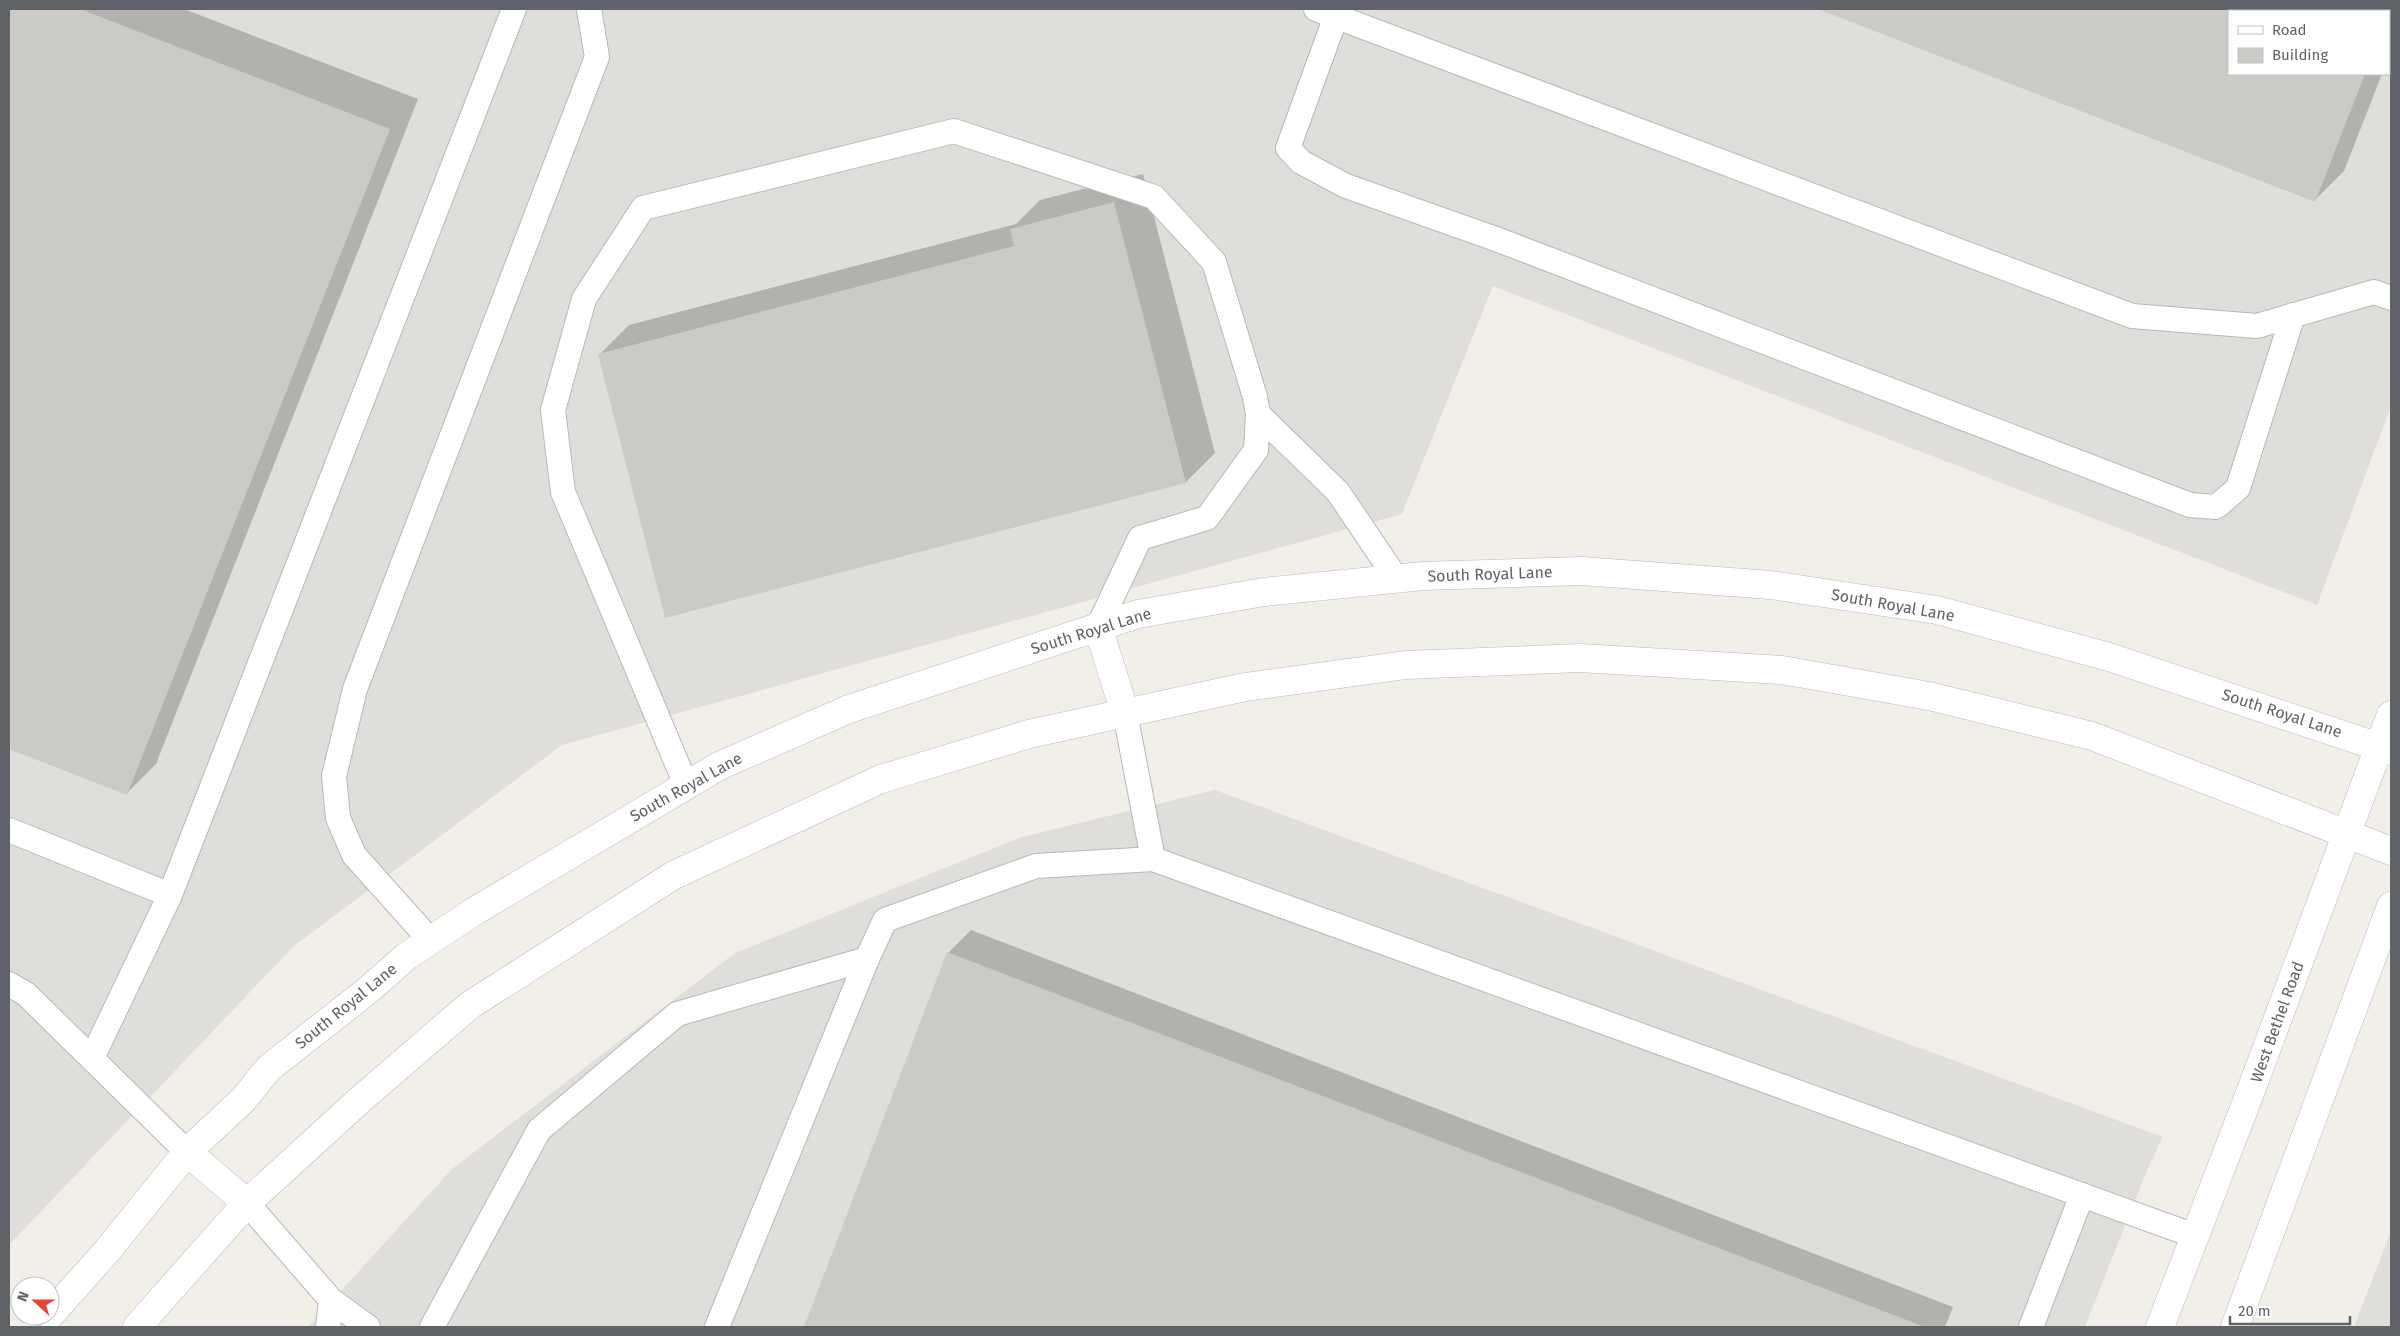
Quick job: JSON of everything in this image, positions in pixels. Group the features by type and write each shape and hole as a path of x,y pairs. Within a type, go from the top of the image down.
{"main road":[{"name":"South Royal Lane","path":"60,1305 107,1251 187,1152 243,1100 269,1068 367,991 407,956 474,910 719,766 849,709 1138,614 1264,592 1396,578 1582,571 1770,585 1936,610 2109,657 2385,748"},
{"path":"1098,627 1125,712"},
{"path":"137,1327 247,1203 362,1098 470,1005 674,875 880,779 1029,734 1125,712 1245,687 1406,665 1580,658 1782,670 1929,696 2092,736 2346,832 2391,851"},
{"name":"West Bethel Road","path":"2160,1327 2346,832 2385,748 2391,716"},
{"path":"2235,1327 2391,906"},
{"path":"187,1152 247,1203"}],"lane":[{"path":"92,1058 170,895 514,9"},
{"path":"430,940 354,855 338,818 334,776 355,689 597,57 589,9"},
{"path":"2293,315 2238,488 2216,507 2190,505 1496,239 1346,186 1301,162 1288,148 1326,12 2132,316 2257,326 2293,315 2374,292 2391,298"},
{"path":"686,785 563,492 553,410 584,300 643,208 954,131 1154,196 1214,262 1258,414 1256,450 1207,518 1140,538 1098,627"},
{"path":"1258,414 1338,492 1396,578"},
{"path":"1125,712 1153,858"},
{"path":"9,830 170,895"},
{"path":"717,1327 867,959 885,920 1036,866 1153,858 2195,1236"},
{"path":"432,1327 539,1130 677,1014 867,959"},
{"path":"9,984 26,994 187,1152"},
{"path":"2031,1327 2082,1195"},
{"path":"247,1203 331,1300 368,1327"},
{"path":"328,1327 331,1300"}],"shaded area":[{"path":"9,9 2391,9 2391,406 2317,605 1493,286 1402,514 562,745 294,946 9,1245"},
{"path":"1215,790 2163,1137 2147,1170 2085,1327 308,1327 452,1169 735,953 1022,837"},
{"path":"2391,1231 2391,1327 2354,1327"}],"building":[{"path":"9,9 80,9 390,129 127,795 9,749"},
{"path":"1818,9 2390,9 2228,10 2228,75 2365,75 2315,202"},
{"path":"1114,202 1186,483 665,618 598,354 1014,246 1010,229"},
{"path":"947,952 1925,1327 804,1327"}]}
